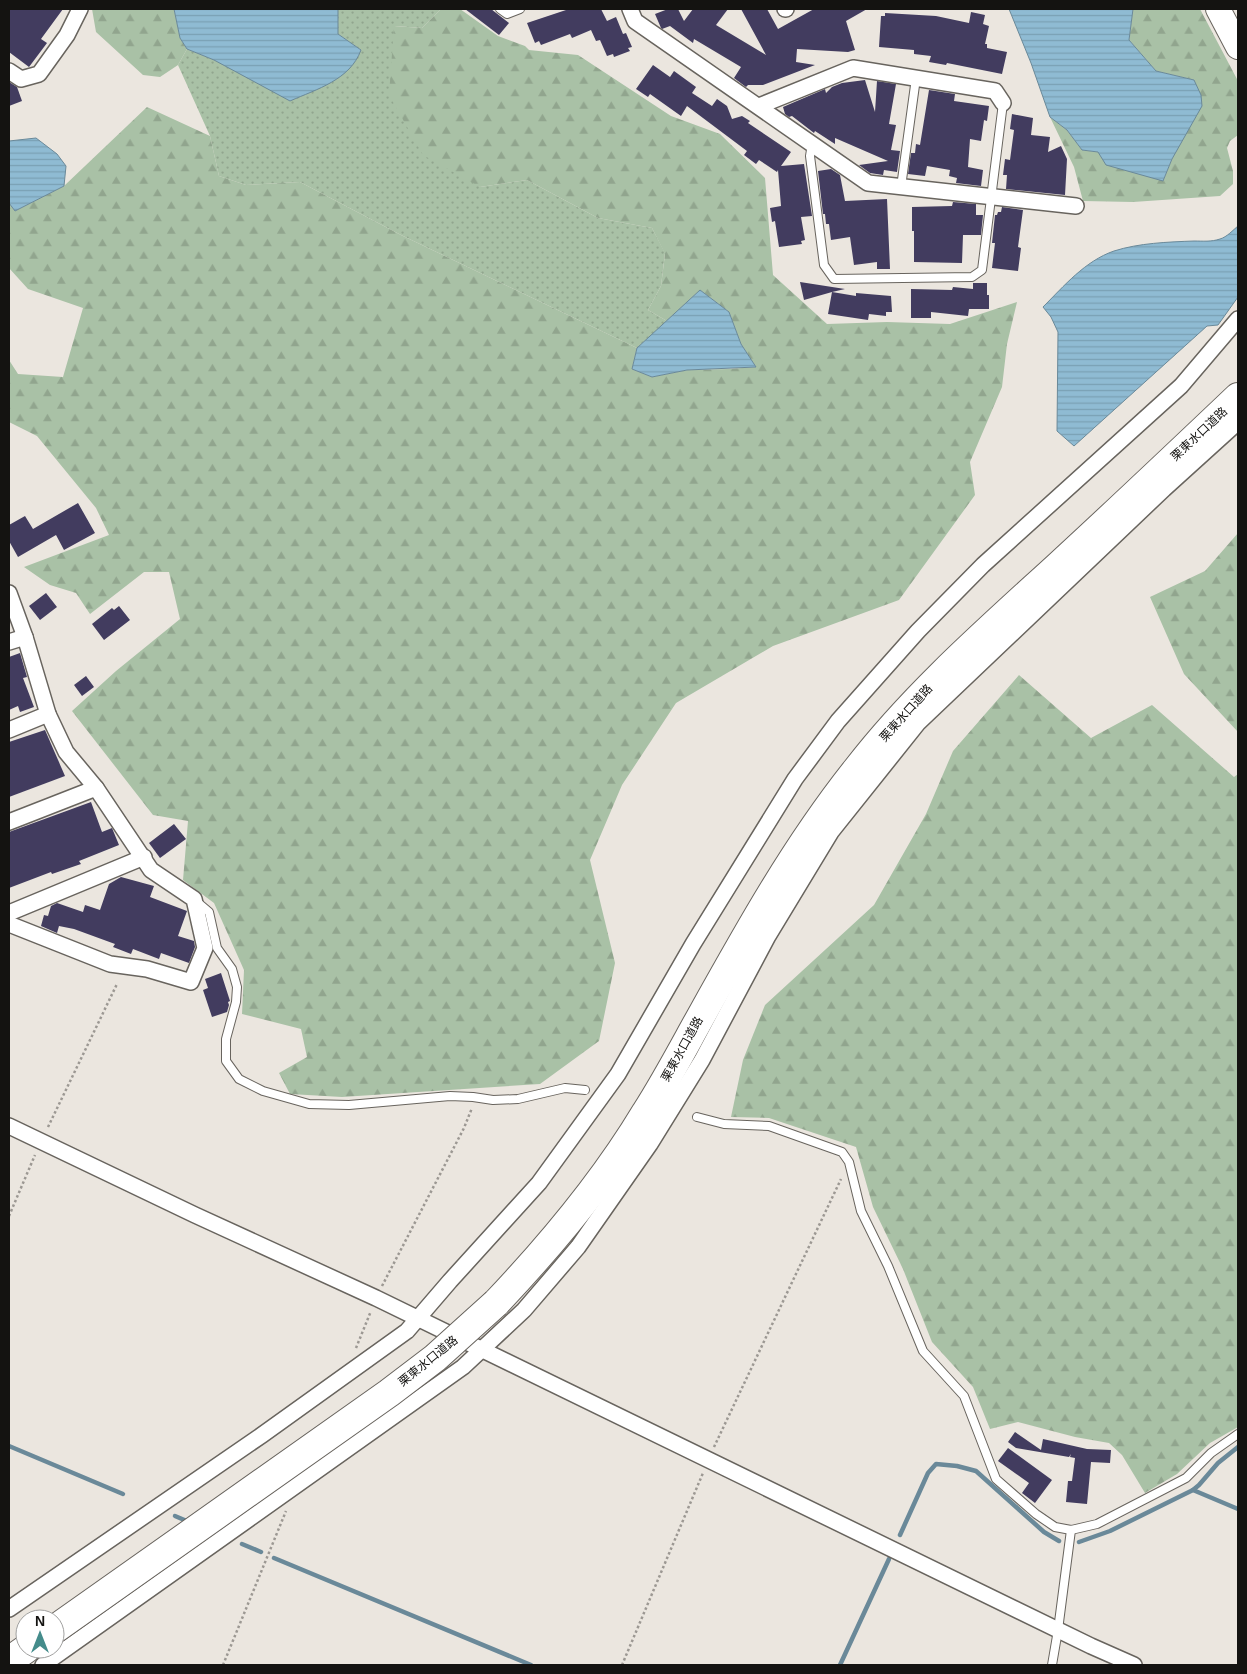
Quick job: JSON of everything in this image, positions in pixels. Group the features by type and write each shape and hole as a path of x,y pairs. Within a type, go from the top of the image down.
{"highway":[{"name":"栗東水口道路","path":"65,1621 389,1392 435,1358 496,1303 545,1250 614,1162 647,1112 748,933 808,837 857,769 915,701 974,643 1100,528 1238,396"}],"main road":[{"path":"1218,9 1238,47"}],"street":[{"path":"9,71 21,79 39,74 67,35 80,9"},
{"path":"630,9 635,21 868,183 1076,206"},
{"path":"759,106 853,68 995,90 1003,103"},
{"path":"9,1609 343,1378 406,1331 419,1318 539,1183 618,1074 693,944 795,779 838,721 918,631 983,565 1181,386 1238,319"},
{"path":"43,1665 462,1368 524,1310 578,1246 650,1144 702,1060 768,936 831,832 918,723 1164,489 1238,422"},
{"path":"9,593 25,637 48,714 66,752 96,788 151,870 194,899 206,948 191,982 147,969 110,964 9,924"},
{"path":"9,642 25,637"},
{"path":"9,730 48,714"},
{"path":"9,822 96,788"},
{"path":"9,913 144,857"},
{"path":"9,1126 195,1215 419,1318 1058,1630 1134,1665"}],"lane":[{"path":"500,9 507,14 520,9"},
{"path":"901,187 916,78"},
{"path":"812,144 810,156 824,265 834,279 972,277 982,270 1003,103"},
{"path":"194,899 209,912 217,948 232,969 237,987 236,1002 226,1039 226,1061 239,1078 263,1091 309,1104 349,1105 450,1096 493,1100 518,1099 565,1088 585,1090"},
{"path":"697,1117 724,1124 769,1126 842,1152 849,1162 861,1211 888,1266 923,1351 964,1396 996,1479 1036,1514 1055,1527 1071,1530 1097,1524 1186,1478 1211,1452 1238,1434"},
{"path":"1052,1665 1071,1530"}],"path":[{"path":"9,1216 41,1141 117,984"},
{"path":"376,1298 464,1128 476,1097"},
{"path":"622,1665 708,1459 849,1162"}],"green space":[{"path":"92,9 174,9 180,38 187,49 178,65 160,77 143,75 96,32"},
{"path":"338,9 441,9 422,28 395,26 480,187 527,180 598,218 652,228 665,253 661,286 648,310 667,321 637,348 401,235 300,182 246,185 219,176 210,136 178,65 187,49 214,60 361,50 338,34"},
{"path":"441,9 460,9 498,36 525,46 529,50 578,55 671,116 720,134 765,178 773,275 827,324 887,322 950,324 1017,302 1007,344 1002,387 970,462 975,495 899,600 773,646 676,703 622,785 590,860 615,963 599,1041 540,1084 342,1097 290,1094 279,1073 307,1057 301,1029 242,1014 244,970 214,903 183,880 188,821 153,815 72,711 116,671 180,619 169,572 144,572 90,614 76,593 50,585 24,567 109,535 96,508 37,436 9,422 9,360 18,374 63,377 83,308 28,289 9,268 9,203 15,211 64,186 147,107 210,136 219,176 246,185 300,182 401,235 637,348 632,369 652,377 687,370 756,367 741,344 729,312 700,290 667,321 648,310 661,286 665,254 652,228 598,218 527,180 480,187 423,155 389,95 394,26 422,28"},
{"path":"1133,9 1200,9 1238,81 1238,135 1230,141 1227,148 1233,171 1233,184 1220,196 1133,202 1083,201 1074,167 1050,117 1067,130 1082,150 1098,152 1163,181 1172,159 1194,80 1156,71 1129,40"},
{"path":"1238,533 1238,732 1184,674 1150,597 1205,571"},
{"path":"1019,675 1091,738 1152,705 1234,777 1238,774 1238,1427 1210,1443 1177,1474 1145,1493 1122,1455 1109,1443 1075,1437 1018,1422 990,1429 973,1387 932,1342 903,1269 873,1207 856,1147 769,1118 731,1117 743,1060 765,1005 874,905 926,814 953,751"}],"water":[{"path":"174,9 338,9 338,34 361,50 356,60 341,76 321,88 290,101 214,60 187,49 180,38"},
{"path":"1009,9 1133,9 1129,40 1156,71 1194,80 1201,95 1202,106 1172,159 1163,181 1106,165 1098,152 1082,150 1067,130 1050,117"},
{"path":"36,138 57,154 66,166 64,186 15,211 9,203 9,141"},
{"path":"1238,226 1238,297 1218,325 1207,326 1074,446 1057,431 1058,332 1051,317 1043,307 1084,268 1103,255 1133,246 1154,243 1217,240 1225,237"},
{"path":"700,290 729,312 741,344 756,367 687,370 652,377 632,369 637,348"}],"building":[{"path":"9,9 63,9 41,39 47,43 29,67 9,52"},
{"path":"465,9 491,9 509,23 499,35"},
{"path":"569,9 601,9 607,21 616,17 623,34 626,33 632,47 628,48 630,51 614,57 613,54 607,56 600,40 596,41 591,30 572,38 570,34 541,45 539,41 535,43 527,23"},
{"path":"668,9 678,9 684,21 693,9 728,9 716,25 766,55 741,9 767,9 778,29 814,9 867,9 846,21 855,50 848,52 797,49 796,62 815,65 763,85 748,85 746,87 734,78 741,67 694,39 693,43 670,26 661,28 655,14"},
{"path":"971,12 985,15 983,24 989,26 985,44 987,44 987,48 1007,52 1002,74 947,63 946,65 929,62 931,56 914,54 914,50 879,47 881,16 885,16 885,13 936,16 969,23"},
{"path":"653,65 670,77 674,71 696,87 692,93 712,106 717,99 727,106 732,119 742,116 750,121 748,123 791,152 781,166 804,164 812,216 801,217 805,240 801,241 802,244 779,247 775,221 772,222 770,208 781,206 778,170 777,172 759,160 756,164 744,155 747,151 687,106 681,116 650,94 648,97 636,89"},
{"path":"865,80 875,112 877,81 896,84 889,124 896,125 891,150 900,151 897,172 884,170 883,175 870,173 859,165 888,161 835,138 835,144 815,131 814,133 792,116 789,117 785,114 783,107 825,89 826,93 832,87 842,83"},
{"path":"9,82 17,87 22,101 9,106"},
{"path":"929,90 955,94 954,101 989,106 987,121 984,120 981,141 970,139 968,167 983,170 981,186 956,183 957,178 949,176 950,170 927,166 925,176 908,174 911,153 915,153 916,144 920,145"},
{"path":"1012,114 1033,118 1031,135 1050,137 1048,152 1061,146 1067,159 1065,195 1006,189 1007,175 1003,175 1005,159 1010,160 1014,130 1010,129"},
{"path":"831,169 840,175 845,201 887,199 890,269 877,269 877,262 854,265 850,237 831,240 829,224 826,224 825,214 823,214 818,171"},
{"path":"953,202 976,204 976,215 983,215 981,235 963,235 962,263 914,262 912,207 952,206"},
{"path":"1002,207 1023,210 1018,247 1021,248 1018,271 992,268 995,243 992,243 995,215 1001,212"},
{"path":"800,282 845,289 804,300"},
{"path":"973,283 987,283 989,309 969,309 968,316 931,312 931,318 911,318 911,289 952,290 953,287 973,289"},
{"path":"832,292 856,296 856,293 891,296 892,312 886,312 886,316 869,314 868,320 828,314"},
{"path":"78,503 95,533 64,550 56,535 18,557 9,541 9,525 25,516 33,529"},
{"path":"46,593 57,607 40,620 29,606"},
{"path":"119,606 130,620 104,640 92,624 112,608 114,610"},
{"path":"20,653 27,677 23,678 34,707 20,712 18,706 9,710 9,657"},
{"path":"86,676 94,687 82,696 74,685"},
{"path":"45,730 65,776 9,797 9,742"},
{"path":"91,802 102,832 112,828 119,845 79,861 81,864 52,874 51,872 9,888 9,832"},
{"path":"174,824 186,839 160,858 149,843"},
{"path":"121,877 154,886 150,897 187,911 178,936 194,941 195,947 189,963 161,953 159,959 133,949 131,954 113,947 115,944 74,929 59,926 57,933 41,926 44,915 48,916 51,906 57,903 83,912 85,905 100,910 109,884"},
{"path":"221,973 230,1001 228,1002 227,1012 212,1017 203,990 208,988 205,979"},
{"path":"1015,1432 1041,1450 1043,1439 1087,1449 1111,1450 1110,1463 1091,1462 1087,1504 1066,1502 1068,1481 1072,1481 1075,1458 1070,1457 1071,1454 1069,1457 1016,1448 1008,1442"},
{"path":"1008,1448 1052,1480 1035,1503 1022,1493 1029,1483 998,1461"}],"waterway":[{"path":"9,1446 123,1494"},
{"path":"1079,1542 1110,1531 1193,1490 1218,1463 1238,1447"},
{"path":"900,1535 928,1473 936,1464 957,1466 976,1471 1044,1532 1059,1541"},
{"path":"1193,1490 1238,1509"},
{"path":"175,1516 189,1522"},
{"path":"242,1544 261,1552"},
{"path":"274,1558 531,1665"},
{"path":"840,1665 889,1559"}]}
